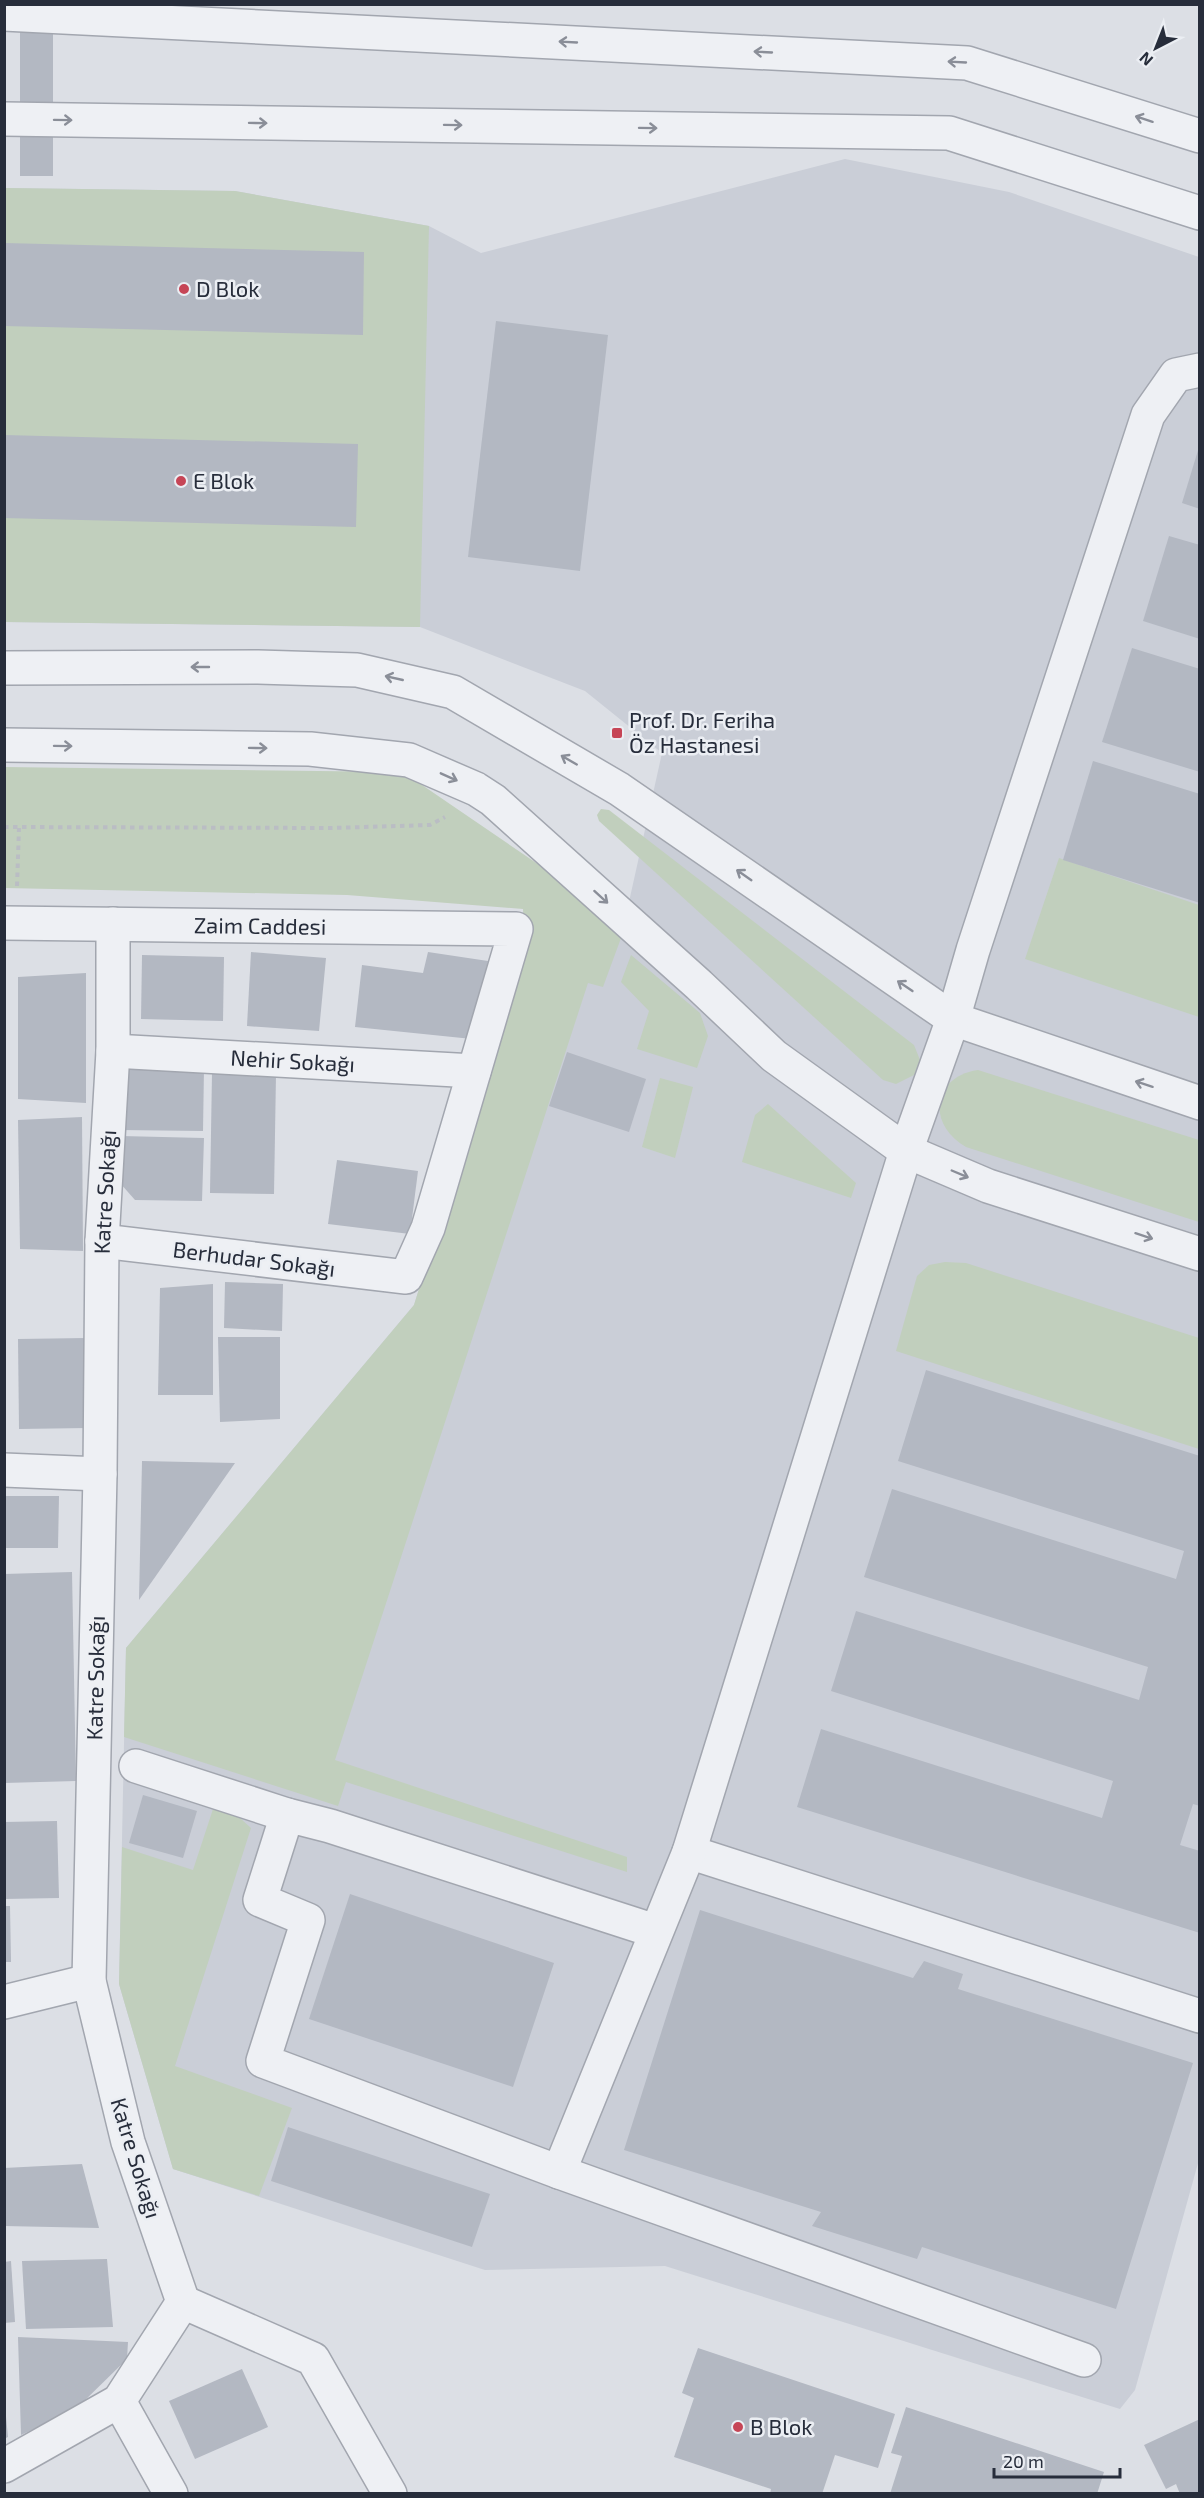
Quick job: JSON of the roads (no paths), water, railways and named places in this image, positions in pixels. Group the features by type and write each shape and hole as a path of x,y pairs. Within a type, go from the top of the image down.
{"street":[{"path":"4,14 967,63 1200,136"},
{"path":"4,119 949,133 1200,213"},
{"path":"559,2172 688,1852 906,1151 953,1019 973,950 1148,415 1176,375 1200,370"},
{"path":"4,668 258,667 357,670 453,692 619,789 953,1019 1200,1102"},
{"path":"4,745 310,749 409,760 476,789 493,800 699,985 774,1056 906,1151 988,1186 1200,1254"},
{"name":"Zaim Caddesi","path":"10,923 516,929 474,1071"},
{"name":"Katre Sokağı","path":"114,924 113,1052 102,1241 100,1474 89,1981 128,2142 183,2302"},
{"name":"Nehir Sokağı","path":"113,1052 474,1071"},
{"name":"Berhudar Sokağı","path":"102,1241 406,1277 428,1228 474,1071"},
{"path":"4,1470 100,1474"},
{"path":"136,1766 655,1931"},
{"path":"287,1815 260,1900 308,1920 263,2061 559,2172 1084,2360"},
{"path":"688,1852 1200,2016"},
{"path":"4,2002 89,1981"},
{"path":"4,2466 119,2401 183,2302 313,2359 390,2493"},
{"path":"119,2401 171,2493"}],"place":[{"name":"D Blok","path":"184,289"},
{"name":"E Blok","path":"181,481"},
{"name":"Prof. Dr. Feriha Öz Hastanesi","path":"617,733"},
{"name":"B Blok","path":"738,2427"}]}
